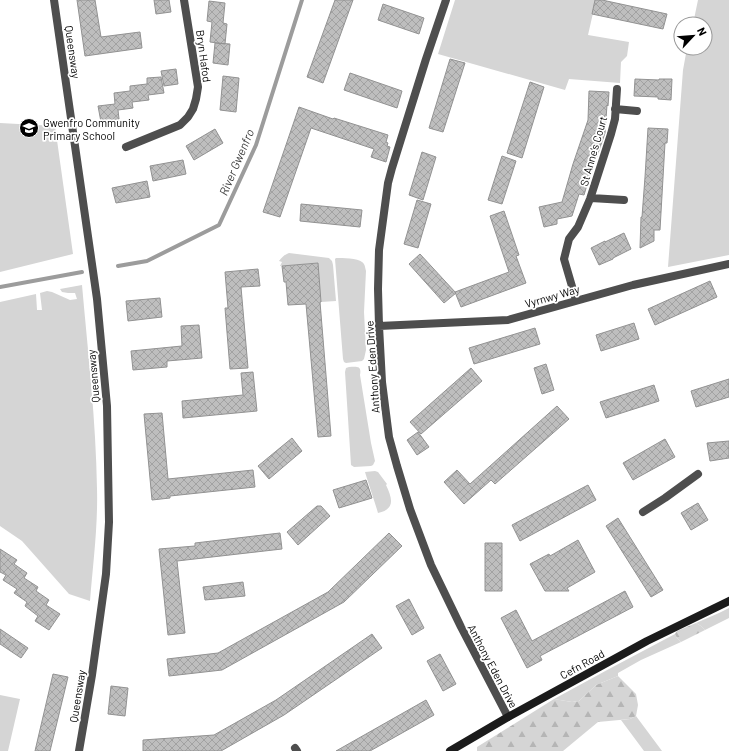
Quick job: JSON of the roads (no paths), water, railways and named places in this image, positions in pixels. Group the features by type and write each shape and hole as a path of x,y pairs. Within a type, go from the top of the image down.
{"street":[{"name":"Queensway","path":"54,0 97,299 107,406 109,522 106,574 92,675 79,751"},
{"name":"Bryn Hafod","path":"126,147 180,125 193,109 198,87 184,0"},
{"name":"Anthony Eden Drive","path":"446,0 388,183 380,250 378,289 382,382 390,437 397,466 421,540 434,572 461,628 508,717"},
{"name":"St Anne's Court","path":"576,300 564,259 569,239 578,227 591,198 611,134 615,119 616,89"},
{"name":"St Anne's Court","path":"615,109 637,110"},
{"name":"St Anne's Court","path":"591,198 624,200"},
{"name":"Vyrnwy Way","path":"379,326 508,320 633,285 729,264"},
{"path":"643,512 698,474"},
{"name":"Cefn Road","path":"450,751 508,717 647,641 729,601"}],"waterway":[{"name":"River Gwenfro","path":"118,266 147,261 219,225 256,145 302,0"},
{"name":"River Gwenfro","path":"0,287 82,272"}],"place":[{"name":"Gwenfro Community Primary School","path":"29,128"}]}
